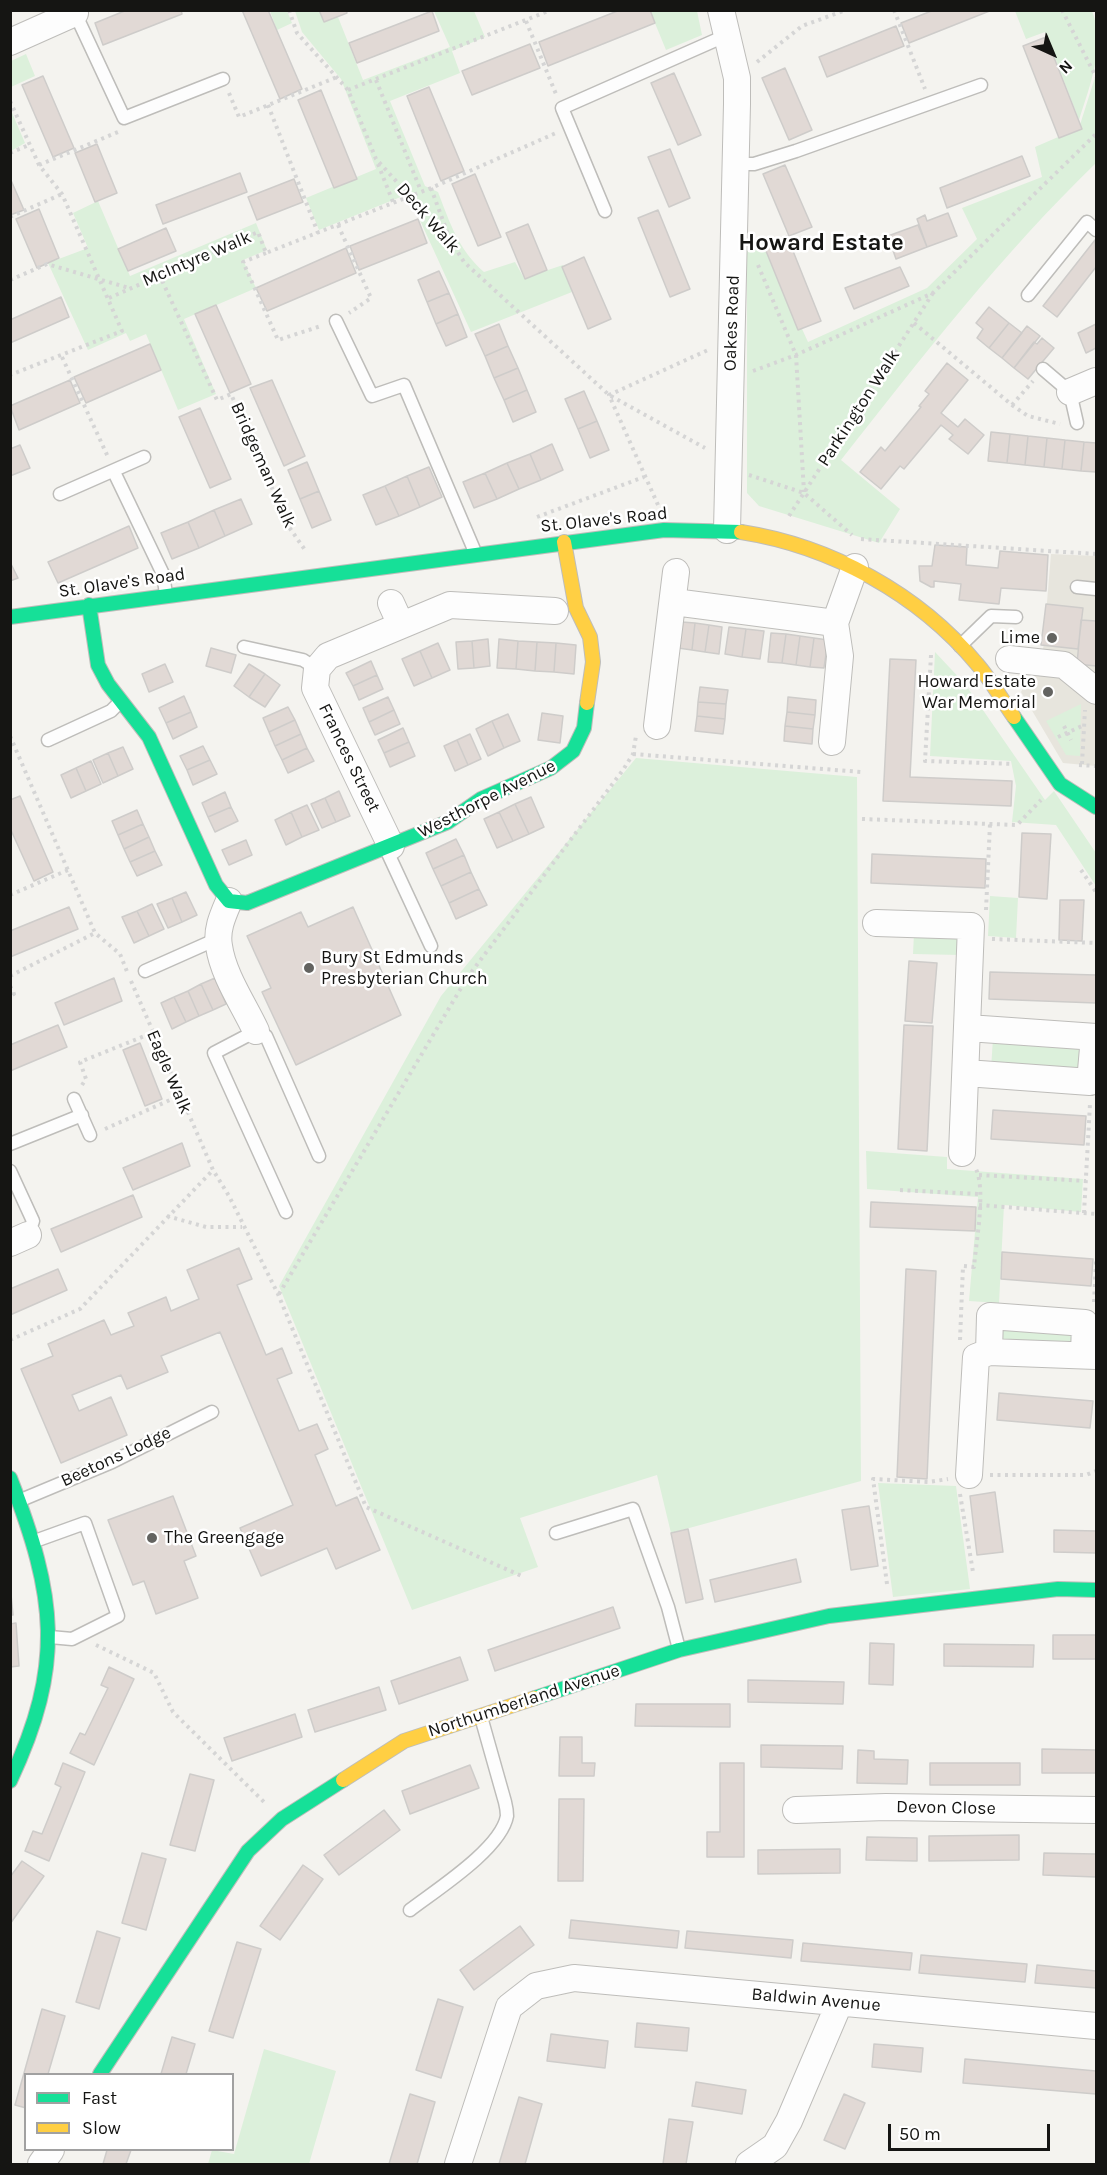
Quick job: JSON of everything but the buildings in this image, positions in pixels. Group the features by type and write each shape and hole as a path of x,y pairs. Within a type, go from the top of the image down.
{"street":[{"name":"Oakes Road","path":"721,10 736,78 727,530"},
{"path":"10,42 75,13"},
{"path":"1070,392 1096,381"},
{"name":"St. Olave's Road","path":"10,617 316,574 664,530 727,530 765,536 858,557 977,664 1060,784 1096,807"},
{"name":"Westhorpe Avenue","path":"229,901 247,903 448,822 481,799 551,768 573,751 584,728 593,662 590,637 576,608 564,542"},
{"path":"832,742 840,656 835,623 858,557"},
{"path":"657,726 676,572"},
{"path":"674,602 835,623"},
{"path":"89,605 98,665 121,702 140,720 216,885 229,901 220,923 218,944 223,960 256,1031"},
{"path":"317,669 328,656 396,614 450,605 555,611"},
{"path":"1009,659 1064,665 1095,691"},
{"name":"Frances Street","path":"317,669 315,688 389,847"},
{"path":"876,923 971,926 962,1153"},
{"path":"966,1073 1089,1082 1095,1037 968,1028"},
{"path":"969,1475 982,1355 990,1316 1085,1323 1090,1356 982,1355"},
{"path":"10,1478 34,1541 44,1588 50,1643 42,1708 26,1752 10,1781"},
{"name":"Northumberland Avenue","path":"101,2073 248,1851 282,1819 404,1741 679,1650 829,1616 1058,1589 1096,1590"},
{"name":"Devon Close","path":"796,1810 886,1807 1096,1810"},
{"name":"Baldwin Avenue","path":"458,2164 510,2007 536,1986 574,1978 1096,2026"},
{"path":"749,2164 777,2155 789,2121 839,2004"},
{"path":"41,2164 50,2151"}],"lane":[{"path":"75,13 124,118 223,79"},
{"path":"605,211 562,108 725,36"},
{"path":"736,164 754,164 796,151 981,85"},
{"path":"1028,295 1087,222 1096,230"},
{"path":"336,321 372,396 404,385 476,553"},
{"path":"1043,369 1070,392 1077,423"},
{"path":"60,495 144,458"},
{"path":"114,472 163,574 167,595"},
{"path":"1077,587 1096,589"},
{"path":"959,647 991,615 1016,617"},
{"path":"244,647 303,660 317,669"},
{"path":"48,740 111,711 121,702"},
{"path":"389,847 431,946"},
{"path":"145,971 208,944 218,944"},
{"path":"286,1212 214,1053 256,1031 266,1036 319,1156"},
{"path":"74,1099 90,1135"},
{"path":"10,1144 82,1115"},
{"path":"10,1171 33,1221 19,1239"},
{"name":"Beetons Lodge","path":"20,1500 112,1462 212,1412"},
{"path":"556,1533 633,1509 668,1607 679,1650"},
{"path":"34,1541 85,1523 118,1616 72,1639 50,1643"},
{"path":"410,1910 472,1861 497,1837 507,1816 506,1802 481,1716"},
{"path":"10,1743 26,1752"}],"path":[{"name":"Deck Walk","path":"289,10 297,33 348,90 376,159 451,241 464,262 609,395 728,464 804,493"},
{"path":"736,78 802,26 846,10"},
{"path":"894,10 930,103"},
{"path":"1062,10 1096,77"},
{"path":"348,90 548,11"},
{"path":"526,21 562,108"},
{"path":"223,79 239,117 337,77"},
{"path":"376,80 421,191"},
{"path":"10,101 39,165 62,194 122,331 62,357 10,375"},
{"path":"268,105 318,233"},
{"path":"39,165 125,128 124,118"},
{"name":"McIntyre Walk","path":"109,298 258,232 266,253 431,188 570,127"},
{"name":"Parkington Walk","path":"784,522 933,293 1096,134"},
{"path":"10,153 29,145"},
{"path":"376,159 393,202"},
{"path":"431,188 451,241"},
{"path":"10,217 62,194"},
{"path":"266,253 243,262 278,340 336,321 371,298 338,225"},
{"path":"756,262 795,355 804,493 855,539 1096,554"},
{"path":"10,280 47,264 129,288"},
{"name":"Bridgeman Walk","path":"159,274 217,400 231,394 289,527 309,556 316,574"},
{"name":"Parkington Walk","path":"730,379 795,355 933,293"},
{"path":"914,324 1028,416 1050,423 1077,423"},
{"path":"609,395 731,340"},
{"path":"62,357 114,472"},
{"path":"1012,405 1043,369"},
{"name":"Deck Walk","path":"609,395 661,511"},
{"path":"531,519 644,477"},
{"path":"855,539 858,557"},
{"path":"931,643 925,761 1015,764"},
{"path":"1082,764 1085,703 1095,691"},
{"path":"1054,739 1084,724"},
{"path":"1064,726 1071,740"},
{"name":"Eagle Walk","path":"10,736 95,933 120,954 179,1096 213,1170 229,1196 242,1227 278,1294 366,1507 524,1577"},
{"path":"278,1294 467,978 633,754 861,772"},
{"path":"862,819 1017,825 1048,793"},
{"path":"986,916 990,824"},
{"path":"10,894 68,870"},
{"path":"1081,870 1096,892"},
{"path":"10,976 95,933"},
{"path":"970,938 1096,943"},
{"path":"10,986 14,994 10,995"},
{"path":"74,1099 86,1079 80,1062 152,1033"},
{"path":"1084,1213 1089,1082"},
{"path":"90,1135 179,1096"},
{"path":"962,1153 972,1159 979,1175 979,1205 974,1267 963,1266 960,1342 982,1355"},
{"path":"10,1340 80,1309 166,1216 213,1170"},
{"path":"979,1175 1086,1181"},
{"path":"900,1190 979,1194"},
{"path":"979,1205 1096,1214"},
{"path":"166,1216 206,1227 242,1227"},
{"path":"1085,1323 1092,1319 1096,1261"},
{"path":"890,1609 873,1479 929,1482 969,1475 1086,1475 1096,1471"},
{"path":"969,1475 959,1487 977,1599"},
{"path":"94,1644 154,1673 173,1712 282,1819"}],"shaded area":[{"path":"1051,554 1096,556 1096,766 1063,763 1021,692 1043,650"}],"green space":[{"path":"270,11 287,11 292,23 277,30"},
{"path":"295,11 322,11 326,20 338,17 363,80 450,47 434,11 474,11 485,37 452,51 460,73 390,101 425,186 438,192 461,245 475,263 484,272 515,262 524,278 563,265 572,292 471,332 408,194 319,230 306,198 376,169 341,79 302,32"},
{"path":"650,11 697,11 702,35 666,50"},
{"path":"1015,11 1092,11 1096,24 1097,52 1092,79 1079,120 1045,32 1026,39"},
{"path":"26,54 35,76 11,87 11,61"},
{"path":"1096,74 1096,163 995,270 841,460 900,509 879,543 759,506 747,493 747,251 763,243 808,342 927,288 977,239 962,208 1042,177 1035,147 1079,128"},
{"path":"10,108 25,143 11,151 10,151"},
{"path":"98,201 130,276 256,223 267,250 243,260 256,288 184,319 216,394 178,410 146,334 130,341 126,333 88,350 48,263 88,248 73,213"},
{"path":"935,652 965,684 1045,800 1054,791 1096,853 1096,886 1056,825 1012,822 1016,786 1011,761 930,756"},
{"path":"1081,704 1080,756 1066,755 1046,721"},
{"path":"636,758 857,777 861,1481 671,1533 657,1475 520,1518 538,1567 412,1610 279,1286 441,996"},
{"path":"990,896 1018,898 1016,938 988,936"},
{"path":"914,933 960,934 960,955 913,954"},
{"path":"993,1038 1087,1043 1085,1074 991,1069"},
{"path":"866,1151 947,1157 947,1169 1083,1179 1081,1212 1004,1205 999,1303 969,1301 978,1197 867,1189"},
{"path":"999,1324 1075,1329 1074,1349 998,1345"},
{"path":"878,1483 956,1486 970,1589 893,1597"},
{"path":"264,2049 336,2071 309,2164 208,2164 212,2151 234,2154"}],"traffic: fast":[{"path":"10,617 664,530 741,532"},
{"path":"89,605 98,665 108,684 149,737 216,885 229,901 247,903 448,822 481,799 551,768 573,751 584,728 587,703"},
{"path":"1014,717 1060,784 1096,807"},
{"path":"10,1478 37,1559 45,1595 48,1630 46,1665 40,1701 28,1739 10,1781"},
{"path":"535,1698 679,1650 829,1616 1058,1589 1096,1590"},
{"path":"101,2073 248,1851 282,1819 343,1780"}],"traffic: slow":[{"path":"741,532 775,539 840,561 901,595 954,639 982,670 1014,717"},
{"path":"564,542 576,608 590,637 593,662 587,703"},
{"path":"343,1780 404,1741 535,1698"}],"place":[{"name":"Lime","path":"1052,638"},
{"name":"Howard Estate War Memorial","path":"1048,692"},
{"name":"Bury St Edmunds Presbyterian Church","path":"309,968"},
{"name":"The Greengage","path":"152,1538"}],"district":[{"name":"Howard Estate","path":"821,243"}]}
